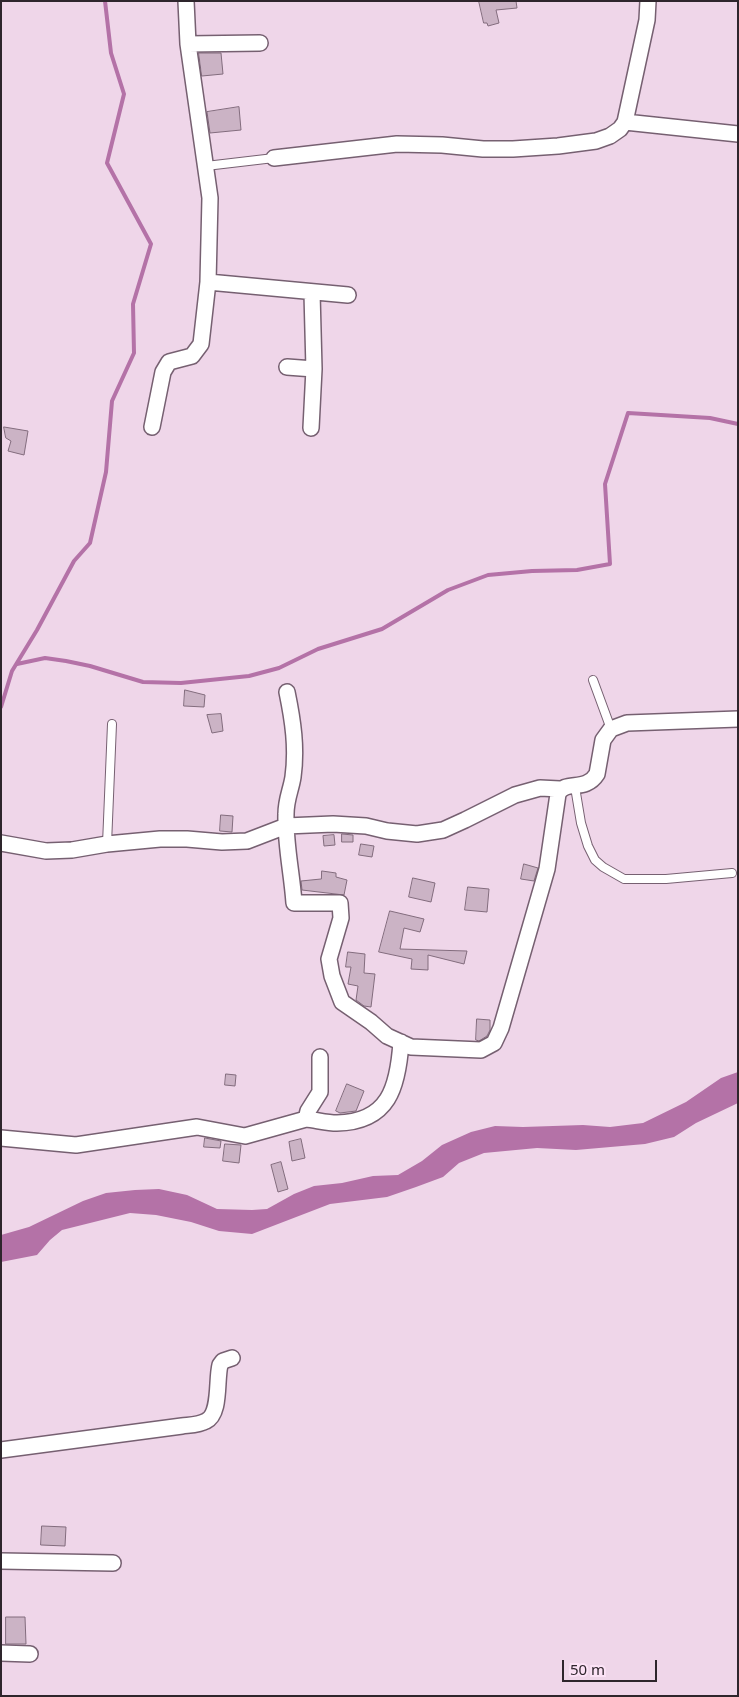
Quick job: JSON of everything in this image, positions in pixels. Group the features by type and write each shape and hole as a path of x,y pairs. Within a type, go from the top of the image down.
{"street":[{"path":"152,427 163,372 170,362 192,356 201,344 208,282 210,198 188,44 186,1"},
{"path":"274,158 397,144 493,149 558,146 596,141 610,136 620,129 625,122 647,20 648,1"},
{"path":"188,44 260,43"},
{"path":"625,122 738,134"},
{"path":"208,282 348,296"},
{"path":"311,428 314,369 312,293"},
{"path":"287,367 314,369"},
{"path":"287,692 294,729 295,753 292,778 287,795 286,826 294,903 340,903 341,918 329,960 332,976 342,1002 371,1022 387,1036 411,1047 481,1050 494,1043 540,895 560,789"},
{"path":"1,843 46,851 72,850 107,844 160,839 222,842 247,841 286,826 333,824 366,826 387,831 417,834 443,830 515,794 540,788 560,789 564,786 576,787 588,783 597,774 603,740 611,729 627,723 738,719"},
{"path":"1,1138 76,1145 197,1127 245,1136 306,1119 336,1123 367,1118 383,1106 394,1086 399,1066 401,1042"},
{"path":"306,1119 308,1111 320,1092 320,1057"},
{"path":"1,1450 205,1422 212,1416 216,1406 220,1365 223,1361 232,1358"},
{"path":"1,1561 113,1563"},
{"path":"1,1653 30,1654"}],"lane":[{"path":"206,166 274,158"},
{"path":"594,680 611,729"},
{"path":"107,844 112,724"},
{"path":"576,787 581,823 588,846 595,860 624,879 666,879 732,873"}],"shaded area":[{"path":"738,1072 738,1103 696,1123 674,1137 645,1144 576,1150 537,1148 484,1153 459,1163 443,1177 416,1187 387,1197 330,1204 252,1234 219,1231 191,1222 156,1215 130,1213 62,1230 37,1255 1,1262 1,1235 29,1227 83,1201 106,1193 159,1189 187,1195 217,1209 267,1209 294,1194 314,1186 342,1183 373,1176 398,1175 422,1161 442,1145 471,1132 495,1126 583,1125 610,1127 643,1123 686,1102 721,1078"}],"building":[{"path":"479,1 516,1 517,8 496,10 499,23 488,26 487,23 484,23"},
{"path":"199,53 221,53 223,74 202,76"},
{"path":"239,107 241,130 210,133 207,112"},
{"path":"4,427 28,431 24,455 8,451 11,441 6,438"},
{"path":"185,690 205,695 204,707 184,706"},
{"path":"221,714 223,731 212,733 207,715"},
{"path":"221,815 233,816 232,832 220,831"},
{"path":"342,834 353,835 353,842 342,842"},
{"path":"334,835 335,845 324,846 323,836"},
{"path":"361,844 374,846 372,857 359,855"},
{"path":"524,864 538,868 534,881 521,879"},
{"path":"322,871 336,873 336,877 347,880 344,895 302,890 301,881 321,879"},
{"path":"413,878 435,883 431,902 409,897"},
{"path":"468,887 489,889 487,912 465,910"},
{"path":"390,911 424,919 420,932 404,928 400,949 467,951 464,964 428,955 428,970 411,969 412,959 379,952"},
{"path":"348,952 365,954 364,973 375,974 371,1007 364,1006 356,1000 358,986 348,984 351,967 346,967"},
{"path":"477,1019 490,1020 490,1030 487,1036 479,1041 476,1040"},
{"path":"226,1074 236,1075 235,1086 225,1085"},
{"path":"347,1084 364,1091 356,1111 340,1113 336,1111"},
{"path":"205,1138 221,1141 220,1148 204,1147"},
{"path":"301,1139 305,1158 292,1161 289,1142"},
{"path":"225,1144 241,1145 239,1163 223,1161"},
{"path":"281,1162 288,1189 278,1192 271,1165"},
{"path":"42,1526 66,1527 65,1546 41,1545"},
{"path":"6,1617 25,1617 26,1644 6,1644"}],"waterway":[{"path":"1,707 12,671 37,630 74,561 90,543 106,472 112,401 134,353 133,304 151,244 107,163 124,94 111,53 105,1"},
{"path":"17,664 45,658 90,666 143,682 181,683 249,676 279,668 318,649 382,629 448,590 488,575 532,571 577,570 610,564 605,484 628,413 710,418 738,424"}]}
